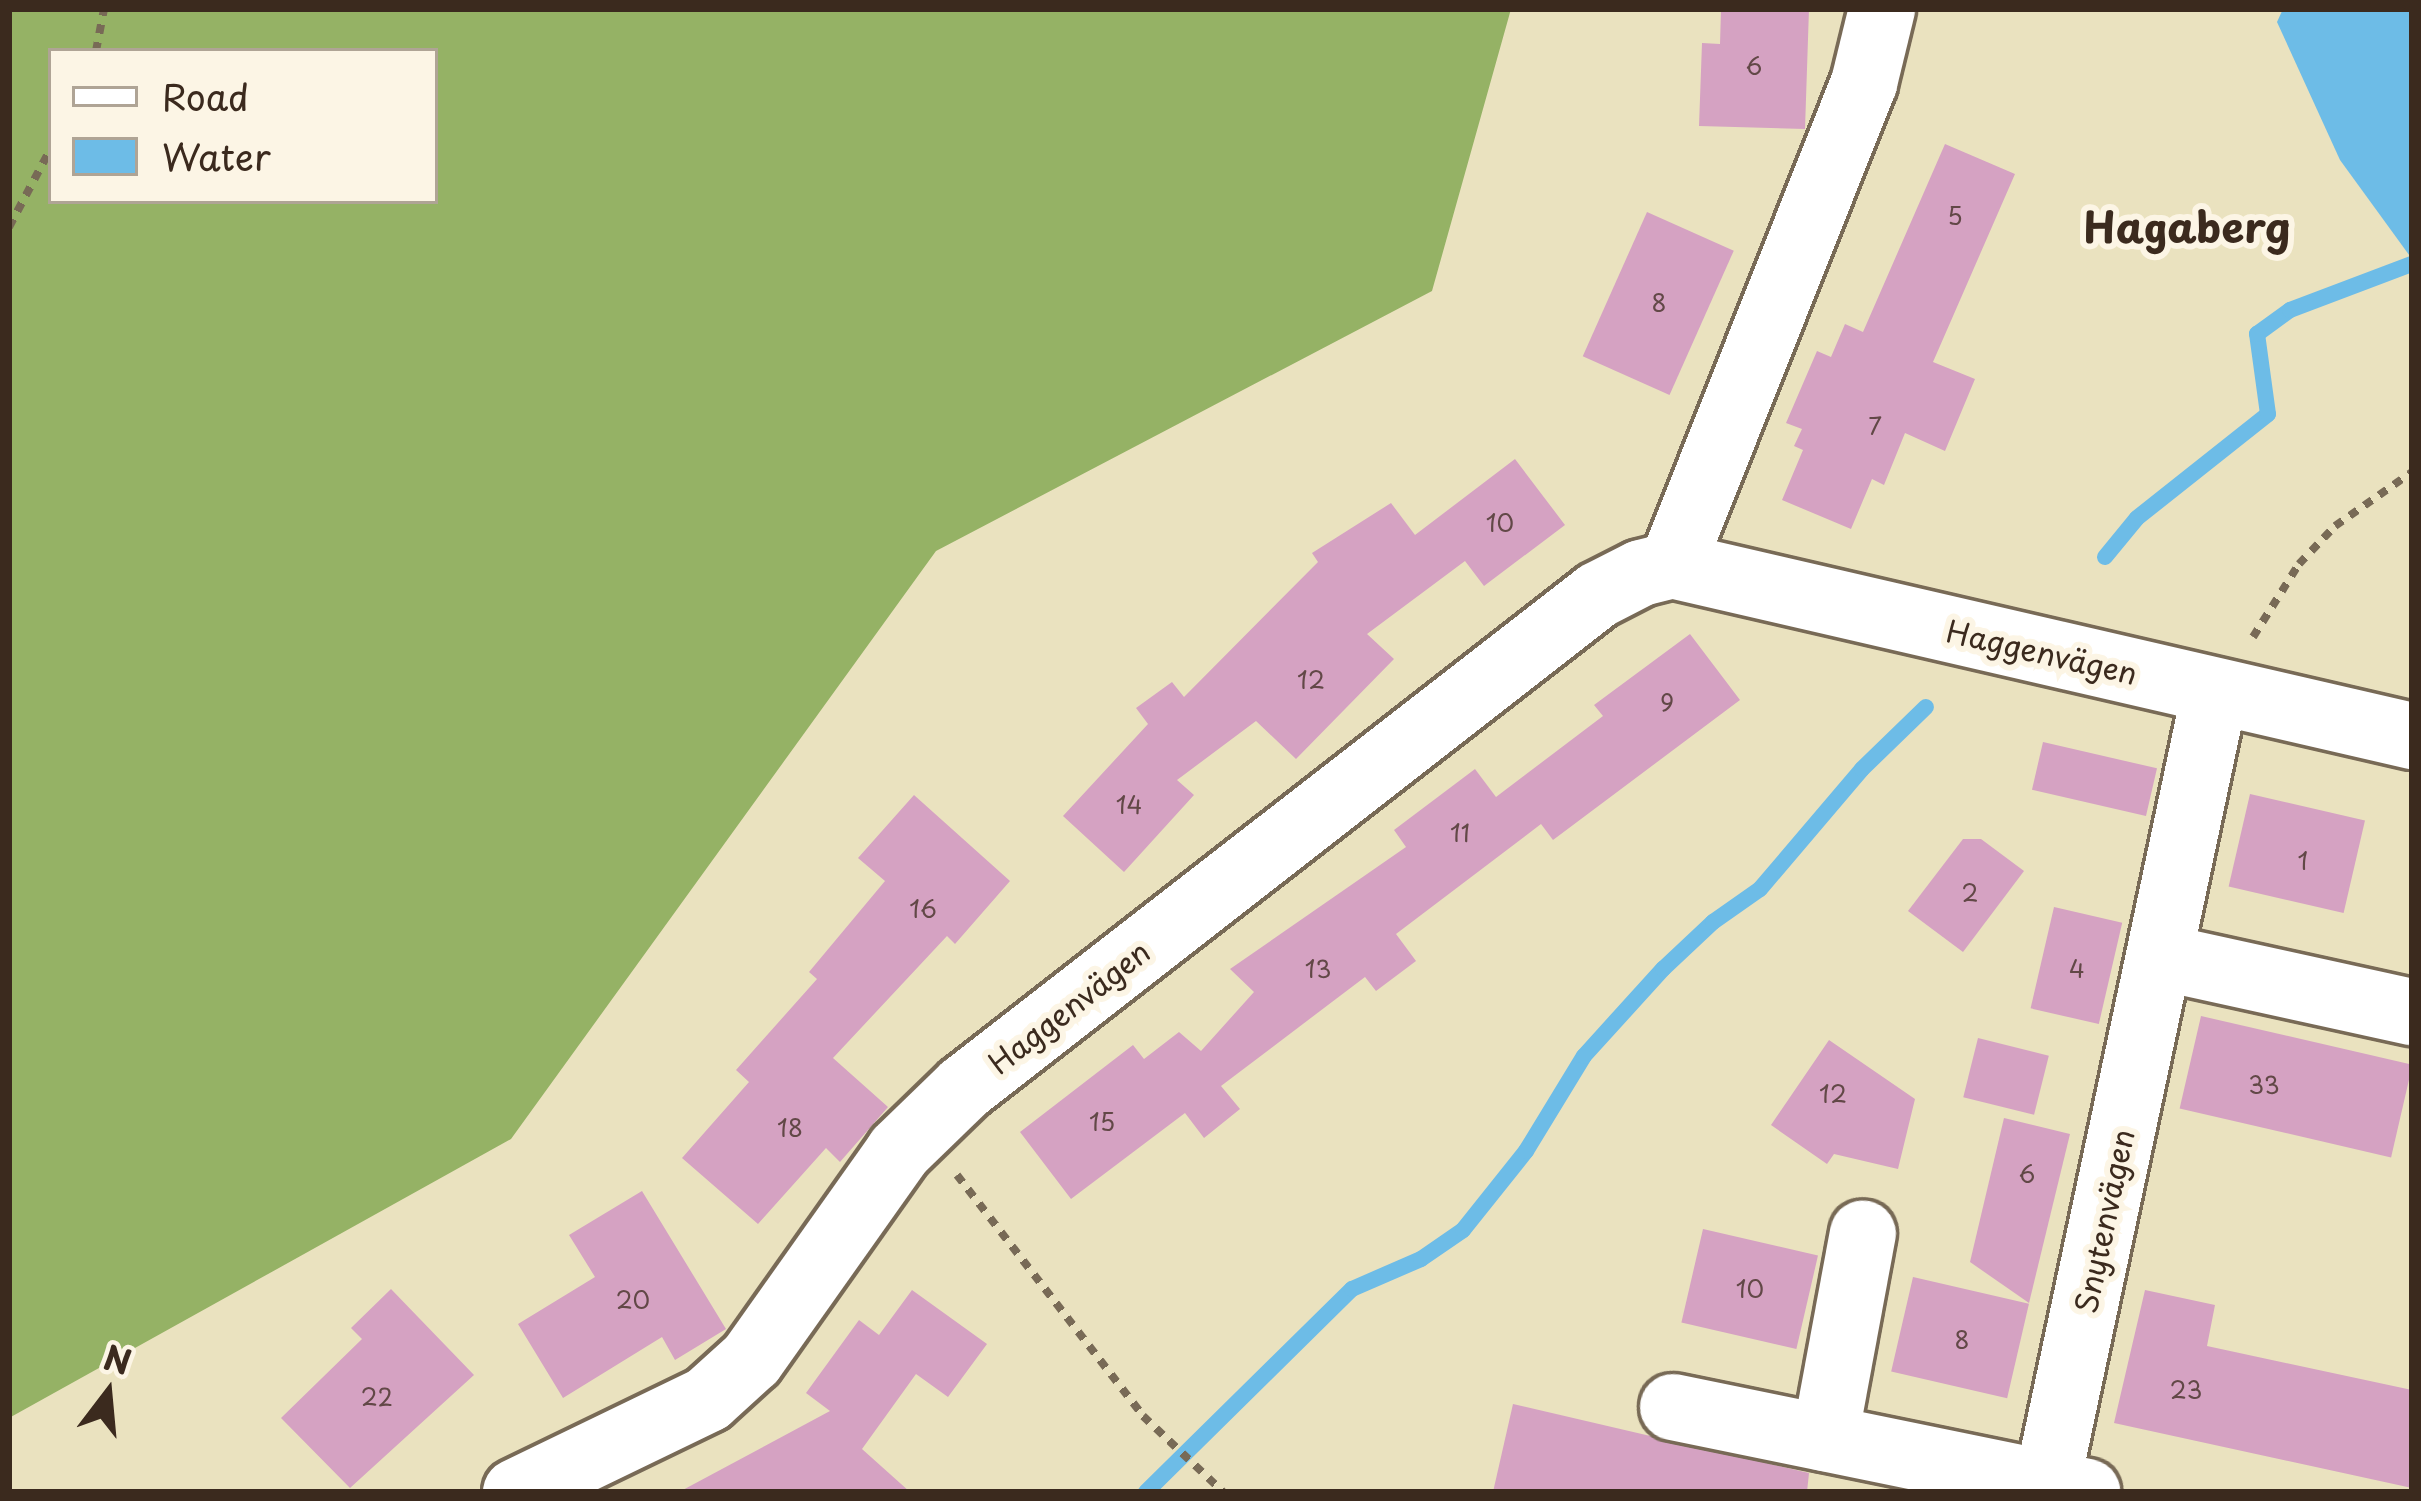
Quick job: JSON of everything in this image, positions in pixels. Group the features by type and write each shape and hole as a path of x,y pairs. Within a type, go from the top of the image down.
{"street":[{"path":"1672,565 1864,82 1882,9"},
{"name":"Haggenvägen","path":"516,1492 709,1399 752,1359 899,1151 964,1088 1598,595 1641,573 1672,565 2412,736"},
{"name":"Snytenvägen","path":"1673,1407 2067,1488 2161,958 2215,692"},
{"path":"2161,958 2412,1012"},
{"path":"1825,1438 1863,1233"}],"path":[{"path":"97,48 104,9"},
{"path":"9,227 48,154"},
{"path":"2215,692 2299,564 2335,526 2412,472"},
{"path":"920,1132 1143,1416 1223,1492"}],"green space":[{"path":"9,9 1511,9 1432,291 936,551 511,1139 9,1418"}],"water":[{"path":"2283,9 2412,9 2412,259 2340,160 2277,22"}],"building":[{"path":"1721,9 1809,9 1805,129 1699,126 1702,43 1720,44"},
{"path":"1945,144 2015,174 1933,362 1975,379 1945,451 1905,433 1884,485 1872,479 1851,529 1782,500 1803,450 1794,446 1802,429 1786,423 1817,351 1831,357 1845,324 1863,332"},
{"path":"1647,212 1734,251 1670,395 1583,356"},
{"path":"1515,459 1565,525 1484,586 1465,561 1367,634 1394,659 1296,759 1256,721 1177,780 1194,795 1124,872 1063,816 1148,724 1136,708 1172,682 1184,697 1318,562 1312,553 1391,503 1415,535"},
{"path":"1690,634 1740,700 1553,840 1541,824 1396,934 1416,961 1376,991 1365,977 1221,1086 1240,1109 1204,1138 1185,1113 1071,1199 1020,1132 1133,1045 1144,1059 1179,1032 1201,1051 1254,992 1230,969 1406,847 1394,830 1475,769 1496,797 1603,716 1594,705"},
{"path":"2043,742 2157,768 2146,816 2032,790"},
{"path":"2250,794 2365,821 2344,913 2229,887"},
{"path":"914,795 1010,881 955,944 947,936 833,1058 888,1107 840,1162 826,1148 758,1224 682,1158 749,1082 736,1070 817,979 809,972 885,881 858,858"},
{"path":"1963,839 1981,839 2024,871 1963,952 1908,911"},
{"path":"2054,907 2122,923 2099,1024 2031,1008"},
{"path":"2201,1016 2412,1065 2391,1157 2180,1109"},
{"path":"1978,1038 2049,1056 2034,1115 1963,1097"},
{"path":"1829,1040 1915,1099 1898,1169 1834,1154 1827,1164 1771,1125"},
{"path":"2004,1118 2070,1134 2029,1303 1970,1262"},
{"path":"642,1191 726,1329 675,1360 662,1337 563,1398 518,1324 595,1277 569,1235"},
{"path":"1703,1229 1818,1256 1796,1349 1681,1323"},
{"path":"1913,1277 2029,1304 2007,1398 1891,1372"},
{"path":"391,1289 474,1375 350,1488 281,1418 362,1339 351,1328"},
{"path":"912,1290 987,1344 948,1397 916,1374 862,1449 910,1492 679,1492 830,1411 806,1393 859,1320 879,1335"},
{"path":"2145,1290 2215,1305 2207,1346 2412,1390 2412,1488 2114,1423"},
{"path":"1513,1404 1809,1473 1807,1492 1493,1492"}],"waterway":[{"path":"2105,557 2137,518 2268,414 2257,334 2290,310 2412,264"},
{"path":"1146,1492 1352,1289 1421,1259 1463,1230 1526,1151 1584,1056 1663,969 1713,922 1760,889 1862,769 1926,707"}],"district":[{"name":"Hagaberg","path":"2187,226"}]}
